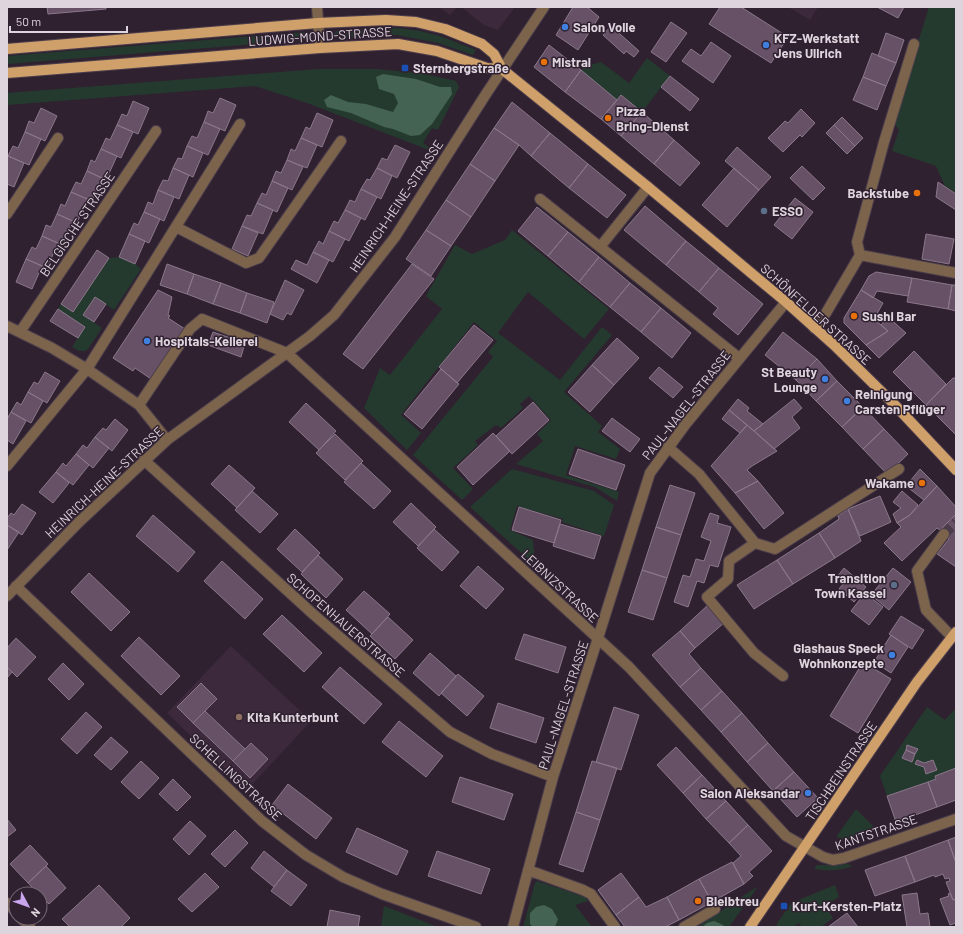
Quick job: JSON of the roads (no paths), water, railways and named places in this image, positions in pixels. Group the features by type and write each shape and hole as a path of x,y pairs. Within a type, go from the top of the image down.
{"main road":[{"name":"LUDWIG-MOND-STRASSE","path":"7,49 318,23 386,20 416,22 445,29 482,44 494,54 502,69"},
{"name":"LUDWIG-MOND-STRASSE","path":"7,73 320,48 398,44 437,51 487,68 502,69"},
{"name":"SCHÖNFELDER STRASSE","path":"502,69 648,187 786,302 892,402 956,470"},
{"name":"TISCHBEINSTRASSE","path":"750,927 806,848 913,688 954,634"}],"street":[{"path":"317,7 320,48"},
{"path":"502,69 544,7"},
{"path":"814,328 826,313 860,255 857,242 884,142 914,44"},
{"name":"HEINRICH-HEINE-STRASSE","path":"7,596 79,522 167,440 310,336 334,314 395,237 502,69"},
{"path":"7,466 87,369 240,124"},
{"name":"BELGISCHE STRASSE","path":"20,332 156,131"},
{"path":"7,214 58,138"},
{"path":"176,227 246,263 259,258 341,141"},
{"path":"600,247 648,187"},
{"path":"540,199 739,358"},
{"path":"860,255 956,273"},
{"name":"PAUL-NAGEL-STRASSE","path":"513,927 553,777 650,472 739,358 786,302"},
{"path":"139,405 190,330 202,319 287,352"},
{"path":"7,326 52,348 87,369 139,405 167,440"},
{"name":"LEIBNIZSTRASSE","path":"287,352 629,667 786,836 806,848"},
{"path":"668,447 699,474 755,543 775,549 899,469"},
{"name":"SCHOPENHAUERSTRASSE","path":"144,460 313,614 450,732 492,754 553,777"},
{"path":"944,534 918,572 926,610 954,634"},
{"path":"755,543 729,562 728,579 707,597 754,653 783,676"},
{"name":"SCHELLINGSTRASSE","path":"16,586 262,821 306,855 342,877 382,894 454,923 476,927"},
{"name":"KANTSTRASSE","path":"806,848 823,858 833,860 844,858 956,819"},
{"path":"528,870 591,894 615,927"},
{"path":"684,927 715,909"}],"tunnel":[{"path":"944,534 956,522"}],"place":[{"name":"Salon Volle","path":"565,27"},
{"name":"KFZ-Werkstatt Jens Ullrich","path":"766,45"},
{"name":"Mistral","path":"544,62"},
{"name":"Sternbergstraße","path":"405,68"},
{"name":"Pizza Bring-Dienst","path":"608,118"},
{"name":"Backstube","path":"917,193"},
{"name":"ESSO","path":"764,211"},
{"name":"Sushi Bar","path":"854,316"},
{"name":"Hospitals-Kellerei","path":"147,341"},
{"name":"St Beauty Lounge","path":"825,379"},
{"name":"Reinigung Carsten Pflüger","path":"847,401"},
{"name":"Wakame","path":"922,483"},
{"name":"Transition Town Kassel","path":"894,585"},
{"name":"Glashaus Speck Wohnkonzepte","path":"892,655"},
{"name":"Kita Kunterbunt","path":"239,717"},
{"name":"Salon Aleksandar","path":"808,793"},
{"name":"Bleibtreu","path":"698,901"},
{"name":"Kurt-Kersten-Platz","path":"784,906"}]}
